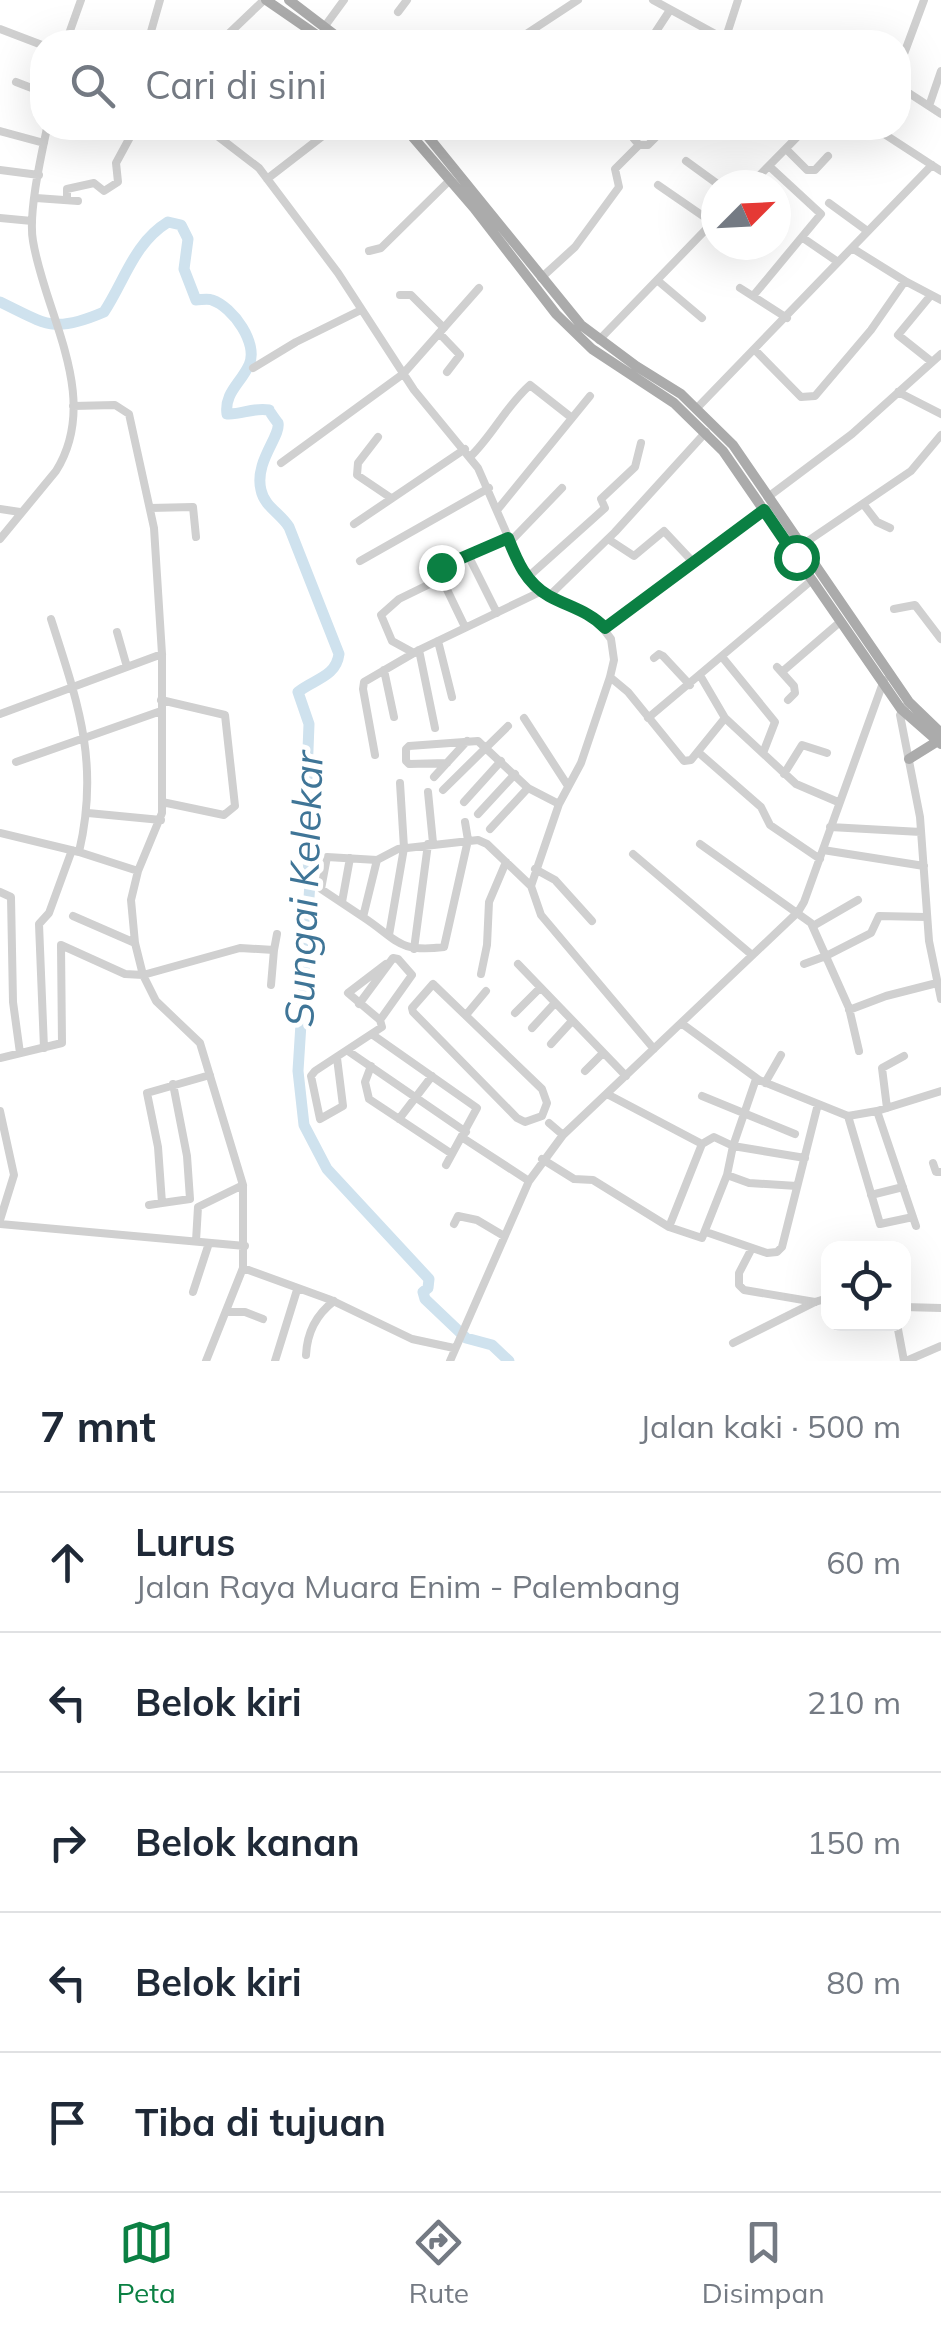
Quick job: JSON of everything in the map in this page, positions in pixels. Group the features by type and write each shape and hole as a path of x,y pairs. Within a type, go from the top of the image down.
{"main road":[{"path":"265,0 309,30"},
{"path":"292,1 330,30"},
{"path":"415,140 574,333 674,402 732,461 812,580 905,706 940,739 908,759"},
{"path":"431,140 564,308 599,340 697,408 733,444 802,545 846,625"}],"street":[{"path":"70,30 81,0"},
{"path":"151,30 160,0"},
{"path":"233,30 265,0"},
{"path":"325,26 344,0"},
{"path":"398,12 407,0"},
{"path":"532,30 578,0"},
{"path":"653,0 707,30"},
{"path":"730,30 738,0"},
{"path":"911,35 924,0"},
{"path":"657,30 670,10"},
{"path":"0,29 30,40"},
{"path":"929,106 941,72"},
{"path":"16,82 30,87"},
{"path":"911,94 941,114"},
{"path":"0,131 30,139"},
{"path":"33,140 44,143"},
{"path":"0,540 63,459 73,406 60,330 33,245 32,221 45,140"},
{"path":"67,200 71,186 94,183 104,192 118,182 116,163 128,140"},
{"path":"224,140 250,158 266,178 338,273 403,374 467,453 489,488 528,578 545,594 588,613 605,628 614,652 610,677 531,886"},
{"path":"266,178 317,140"},
{"path":"636,140 640,145"},
{"path":"541,278 575,247 619,187 614,169 640,145 653,140"},
{"path":"764,170 794,140"},
{"path":"893,140 941,171"},
{"path":"786,148 808,170 814,170 828,156"},
{"path":"686,161 701,172"},
{"path":"697,408 932,165"},
{"path":"753,296 821,213 768,166"},
{"path":"0,170 40,175"},
{"path":"369,250 381,248 450,180"},
{"path":"658,185 701,214"},
{"path":"36,198 78,202"},
{"path":"828,202 866,230"},
{"path":"0,218 32,221"},
{"path":"599,340 701,237"},
{"path":"803,238 838,262"},
{"path":"852,248 941,300"},
{"path":"657,280 702,318"},
{"path":"754,349 801,397 810,398 866,337 905,280"},
{"path":"281,463 403,374 480,288"},
{"path":"740,288 787,318"},
{"path":"400,295 411,295 460,355 446,372"},
{"path":"931,295 898,334 932,362"},
{"path":"253,368 361,310"},
{"path":"768,497 825,456 941,354"},
{"path":"354,524 488,440 506,410 530,385 572,418"},
{"path":"898,392 941,414"},
{"path":"498,509 590,396"},
{"path":"73,406 114,406 129,414 150,508 162,654 162,820 138,871 131,900 143,975 156,1001 194,1034 243,1185 243,1268 209,1360"},
{"path":"375,755 363,686 416,651 545,594 608,540 706,432"},
{"path":"802,545 916,467 941,435"},
{"path":"378,437 358,463 357,475 391,498"},
{"path":"528,578 605,508 600,499 635,466 641,443"},
{"path":"360,561 489,488"},
{"path":"465,627 440,579 439,568 509,540 562,488"},
{"path":"864,505 876,522 890,528"},
{"path":"150,508 193,507 196,537"},
{"path":"0,509 20,512"},
{"path":"605,628 764,510"},
{"path":"608,540 634,556 664,531 694,562"},
{"path":"468,555 498,613"},
{"path":"416,651 392,641 381,615 399,599 440,579"},
{"path":"648,718 812,580"},
{"path":"894,608 915,605 941,638"},
{"path":"44,1048 39,924 50,913 88,813 86,739 51,619"},
{"path":"788,700 795,689 780,669 846,625"},
{"path":"116,632 127,668"},
{"path":"438,641 452,698"},
{"path":"416,651 435,728"},
{"path":"0,714 162,654"},
{"path":"654,658 658,654 663,656 690,685"},
{"path":"723,658 775,722 763,754"},
{"path":"384,670 394,717"},
{"path":"610,677 628,692 684,761 698,752 725,718"},
{"path":"701,677 725,718 784,774 802,788 838,802"},
{"path":"450,1361 542,1159 798,912 809,892 838,802 886,677"},
{"path":"160,700 225,715 235,806 224,815 162,802"},
{"path":"905,706 908,759 921,832 926,917 941,1000"},
{"path":"16,762 161,710"},
{"path":"524,718 568,786"},
{"path":"443,790 508,726"},
{"path":"434,777 467,741"},
{"path":"447,763 409,764 406,749 478,741 528,788 559,804"},
{"path":"784,774 802,745 826,753"},
{"path":"698,752 761,806 770,825 822,855 924,866"},
{"path":"464,802 501,761"},
{"path":"478,814 514,774"},
{"path":"389,936 404,848 400,783"},
{"path":"490,829 528,788"},
{"path":"414,949 431,844 428,792"},
{"path":"88,813 162,820"},
{"path":"466,822 468,840 444,947 401,946 321,889 324,860 328,856 377,860 404,848 468,840 482,841 531,886 542,915 654,1049"},
{"path":"830,827 921,832"},
{"path":"0,834 76,851 138,871"},
{"path":"700,844 813,926 849,1010 858,1051"},
{"path":"633,854 752,955"},
{"path":"342,902 350,858"},
{"path":"363,917 377,860"},
{"path":"480,974 489,902 506,862"},
{"path":"535,869 556,880 592,921"},
{"path":"0,892 24,902"},
{"path":"11,897 14,1002 20,1053"},
{"path":"813,926 858,900"},
{"path":"74,916 135,943"},
{"path":"804,964 874,930 880,916 926,917"},
{"path":"271,985 278,934"},
{"path":"0,1058 63,1041 60,946 125,974 143,975 240,948 274,950"},
{"path":"337,1058 343,1106 320,1119 311,1076 337,1058 374,1035 382,1028 380,1020 348,995 349,990 393,958 398,959 412,975 380,1020"},
{"path":"359,1004 386,964"},
{"path":"518,964 626,1076"},
{"path":"849,1010 936,983"},
{"path":"546,1120 547,1103 542,1089 433,984 428,986 412,1010 517,1118 525,1122 546,1120 563,1135"},
{"path":"515,1013 540,988"},
{"path":"466,1015 486,991"},
{"path":"532,1028 555,1003"},
{"path":"551,1044 572,1021"},
{"path":"681,1023 761,1081 848,1116 941,1090"},
{"path":"374,1035 476,1108 446,1165"},
{"path":"348,1051 529,1181"},
{"path":"585,1071 604,1053"},
{"path":"542,1159 572,1179 592,1180 669,1227 702,1238 727,1176 744,1115 761,1081 781,1055"},
{"path":"887,1108 882,1068 904,1056"},
{"path":"371,1066 365,1078 369,1099 452,1154"},
{"path":"162,1203 158,1147 146,1095 150,1090 210,1074"},
{"path":"399,1118 432,1076"},
{"path":"150,1205 190,1198 187,1156 173,1084"},
{"path":"341,1088 365,1088"},
{"path":"607,1094 702,1144"},
{"path":"702,1096 796,1134"},
{"path":"706,1232 767,1254 782,1247 818,1104"},
{"path":"0,1111 14,1175 0,1222 245,1246"},
{"path":"848,1116 883,1226 914,1221 877,1111"},
{"path":"669,1227 702,1144 711,1136 733,1146 804,1158"},
{"path":"933,1162 937,1172 941,1172"},
{"path":"727,1176 749,1183 797,1186"},
{"path":"196,1241 198,1207 243,1185"},
{"path":"871,1195 903,1187"},
{"path":"454,1224 458,1216 467,1215 504,1236"},
{"path":"193,1292 209,1243"},
{"path":"752,1248 738,1278 744,1290 815,1302"},
{"path":"243,1268 334,1301 412,1339 455,1346"},
{"path":"275,1361 298,1290"},
{"path":"733,1342 821,1300"},
{"path":"306,1355 314,1324 322,1310 334,1301"},
{"path":"911,1308 941,1308"},
{"path":"226,1312 246,1312 263,1319"},
{"path":"899,1331 905,1361 922,1358 941,1346"}],"waterway":[{"name":"Sungai Kelekar","path":"0,302 50,323 73,323 104,312 138,251 168,222 181,225 188,239 184,269 196,300 210,299 220,304 236,318 247,337 249,365 231,394 227,414 269,410 278,423 261,470 261,490 289,527 339,654 329,673 298,692 309,724 305,827 310,882 298,1071 304,1125 327,1169 429,1279 423,1292 425,1299 466,1338 492,1345 509,1361"}],"route":[{"path":"441,567 508,538 524,573 534,584 548,596 588,613 605,628 764,510 796,557"}]}
